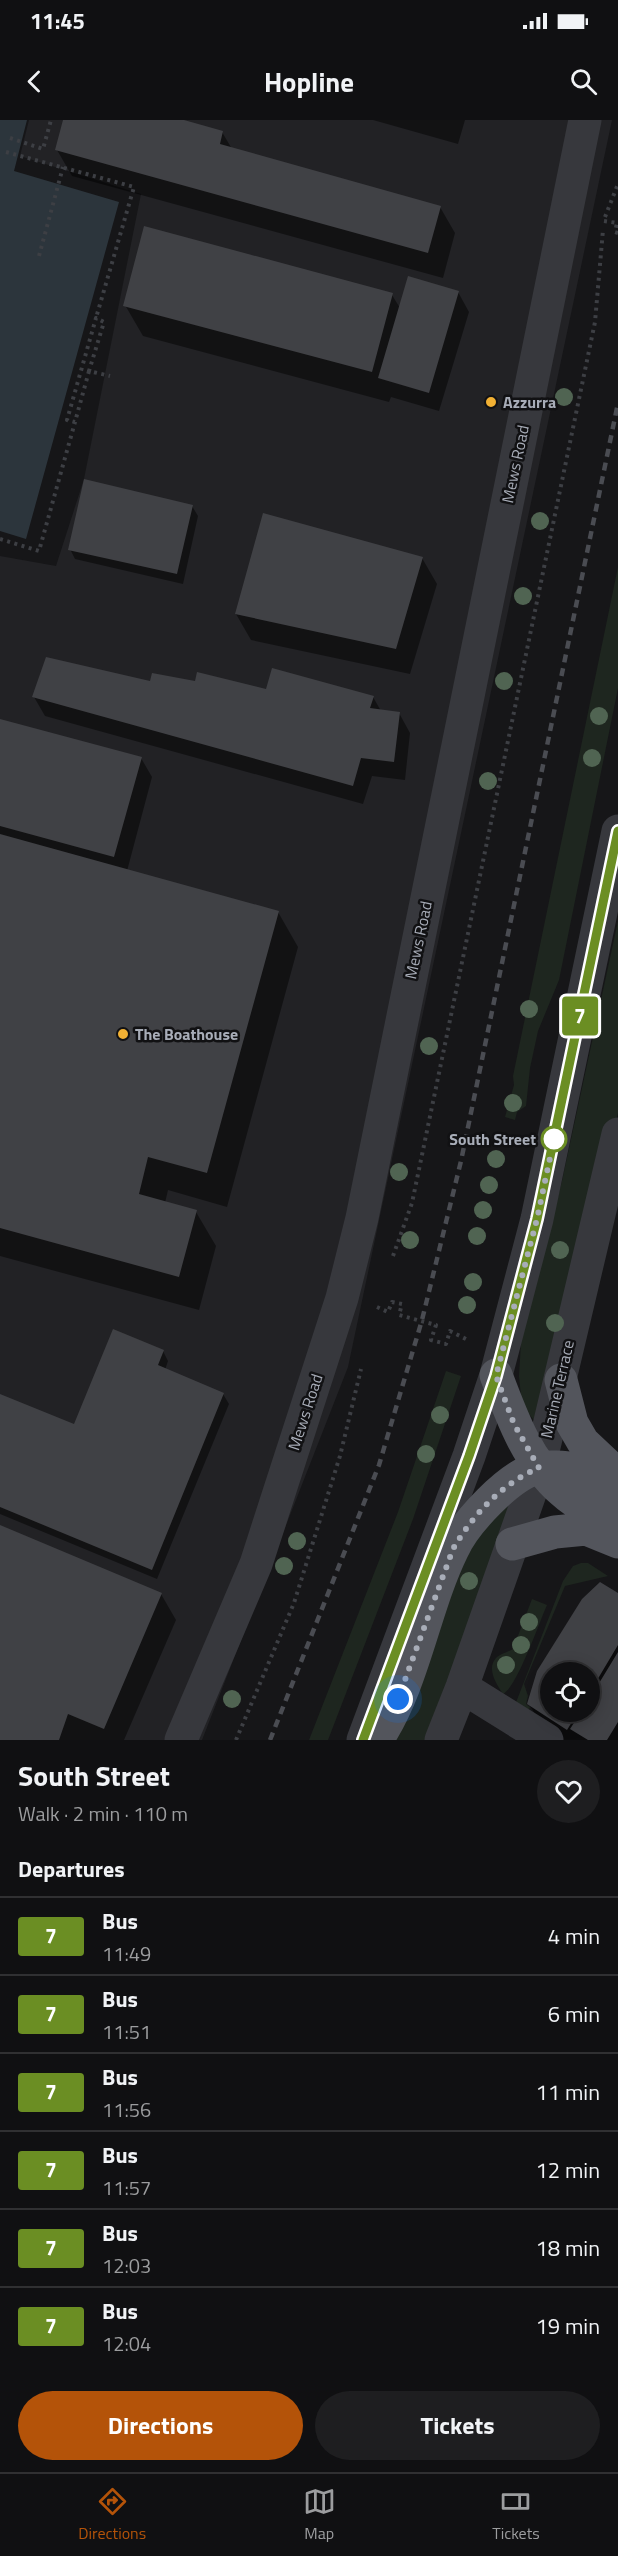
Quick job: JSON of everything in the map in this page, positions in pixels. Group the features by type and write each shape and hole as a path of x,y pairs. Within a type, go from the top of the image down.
{"main road":[{"path":"499,1363 514,1424 539,1468 564,1494 618,1528"},
{"path":"561,1380 573,1423 584,1442 618,1475"},
{"path":"377,1740 404,1686 453,1549 474,1518 506,1487 523,1474 539,1468 576,1469 618,1494"},
{"path":"512,1544 555,1532 586,1529 618,1542"}],"street":[{"name":"Mews Road","path":"181,1740 256,1564 342,1298 362,1218 585,120"},
{"path":"363,1740 469,1456 499,1363 537,1219 618,831"},
{"name":"Marine Terrace","path":"441,1740 539,1468 618,1134"},
{"path":"462,1687 547,1740"}],"path":[{"path":"10,138 43,149 51,120"},
{"path":"6,152 134,187 67,420 75,422"},
{"path":"39,255 63,167"},
{"path":"604,221 617,223 615,232 618,232"},
{"path":"0,539 39,551 104,322 96,318"},
{"path":"89,371 110,376"},
{"path":"342,1298 372,1305 388,1312 392,1302 402,1304 399,1316 436,1325 431,1340 446,1344 450,1331 476,1344 499,1363"}],"shaded area":[{"path":"0,120 27,120 14,171 119,202 26,539 0,531"},
{"path":"29,120 612,120 348,1367 202,1740 0,1740 0,556 56,566 84,479 141,194 20,156"},
{"path":"618,567 618,688 559,980 538,1031 530,1068 526,1106 517,1112 515,1120 505,1117 514,1085 513,1076"},
{"path":"618,921 618,1113 577,1290 534,1420 526,1411 521,1396 519,1376 521,1342 562,1181"},
{"path":"446,1371 461,1376 413,1519 328,1740 309,1740 398,1512"},
{"path":"511,1503 432,1740 391,1740 462,1554 477,1531"},
{"path":"588,1563 608,1576 565,1586 524,1684 528,1696 526,1704 530,1707 528,1712 515,1705 563,1581 573,1566"},
{"path":"532,1599 547,1605 521,1668 509,1689 503,1694 493,1677 493,1662 513,1649"}],"building":[{"path":"63,120 184,120 223,131 220,144 441,206 428,253 55,150"},
{"path":"144,226 393,293 372,372 123,306"},
{"path":"408,276 459,291 429,393 378,378"},
{"path":"84,479 193,505 177,574 68,550"},
{"path":"263,513 423,557 396,649 235,614"},
{"path":"46,657 150,681 152,673 195,681 197,672 266,689 272,668 374,696 370,708 400,712 394,762 361,758 353,786 32,697"},
{"path":"0,719 142,757 114,857 0,826"},
{"name":"The Boathouse","path":"0,834 279,911 207,1173 148,1157 139,1194 197,1210 179,1277 0,1228"},
{"path":"113,1329 164,1350 158,1365 224,1393 152,1570 0,1507 0,1394 74,1424"},
{"path":"0,1525 162,1593 104,1729 68,1714 59,1740 0,1740"},
{"path":"600,1582 618,1593 618,1645 600,1675 600,1662 543,1662 582,1599"},
{"path":"618,1652 618,1722 607,1740 588,1740 570,1729 575,1722 600,1722 600,1682"},
{"path":"540,1666 540,1712 527,1704"},
{"path":"555,1722 572,1722 567,1730"}],"railway":[{"path":"270,1740 379,1465 422,1320 461,1161 618,403"}],"bus line":[{"name":"7","path":"363,1740 469,1456 496,1376 537,1219 618,831"}],"place":[{"name":"Azzurra","path":"491,402"},
{"name":"The Boathouse","path":"123,1034"},
{"name":"South Street","path":"554,1139"}],"route":[{"path":"398,1699 453,1549 462,1533 506,1487 523,1474 539,1468 514,1424 496,1376 537,1219 554,1139"}]}
